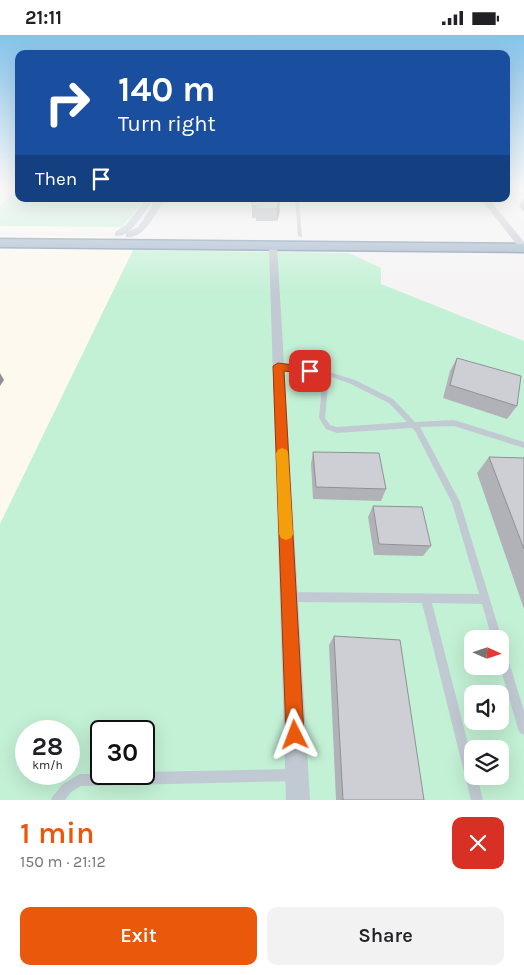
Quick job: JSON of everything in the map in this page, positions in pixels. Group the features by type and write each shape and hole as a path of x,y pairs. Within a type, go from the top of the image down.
{"highway":[{"path":"0,233 273,246 523,247"},
{"path":"0,243 94,244 124,238 135,239 160,235 300,236 523,247"}],"street":[{"path":"124,238 141,229 144,222"},
{"path":"503,222 523,247"},
{"path":"273,246 298,800"}],"lane":[{"path":"299,222 300,236"},
{"path":"278,366 326,373 353,382 391,401 418,429 456,501 494,630"},
{"path":"326,373 322,418 328,427 337,431 454,423 524,445"},
{"path":"289,597 485,599"},
{"path":"426,599 478,800"},
{"path":"508,675 524,729"},
{"path":"57,800 67,788 80,780 297,775"}],"shaded area":[{"path":"0,226 122,227 116,232 0,231"},
{"path":"0,236 117,237 94,241 0,240"},
{"path":"0,245 135,247 0,524"}],"green space":[{"path":"0,222 126,222 122,227 0,226"},
{"path":"133,250 349,253 381,268 381,284 524,341 524,800 0,800 0,524"}],"building":[{"path":"457,358 521,376 517,406 450,385"},
{"path":"313,452 379,453 386,489 316,487"},
{"path":"489,457 524,458 524,549"},
{"path":"373,506 422,507 431,546 379,544"},
{"path":"334,636 400,640 424,800 343,800"}],"slow traffic":[{"path":"282,453 286,534"}],"route":[{"path":"295,735 278,366 310,371"}]}
